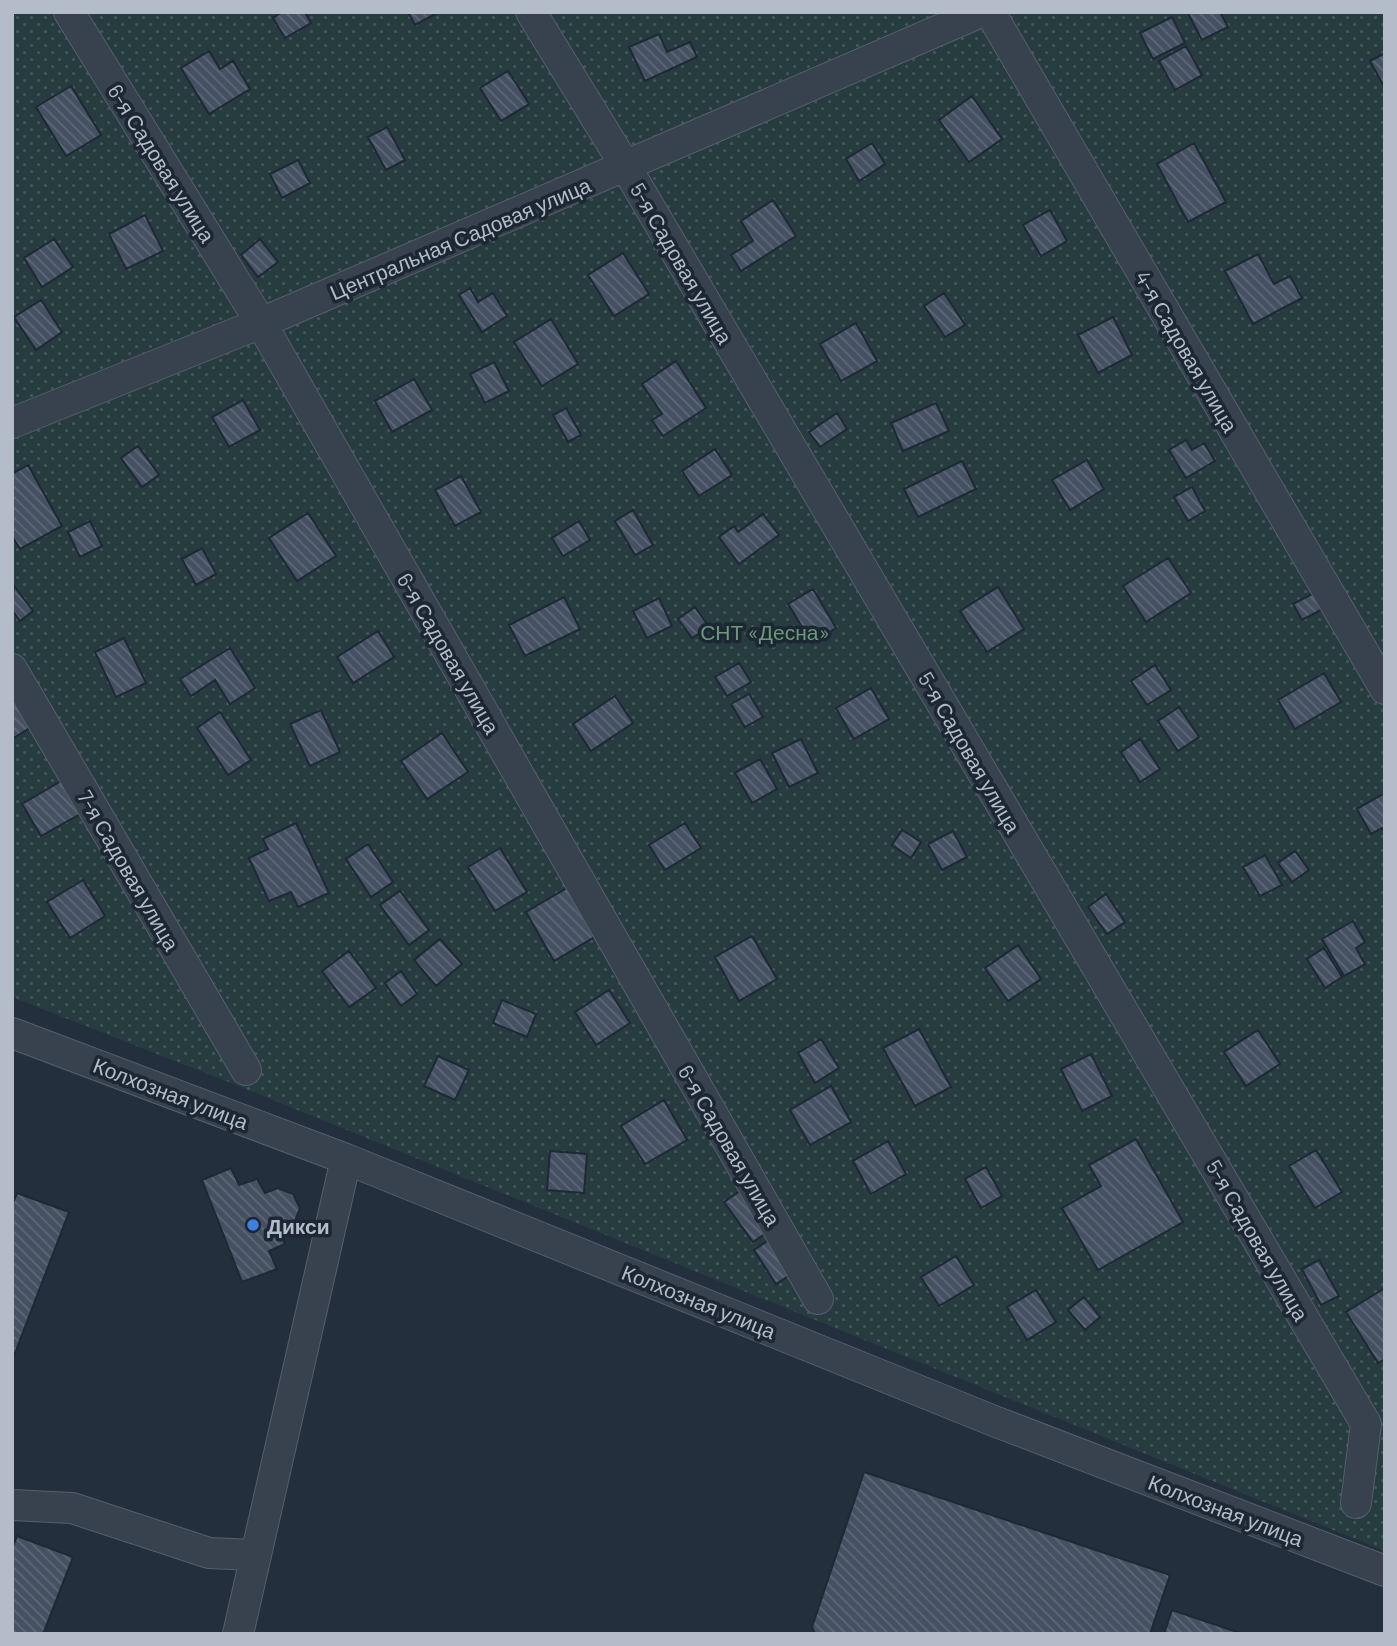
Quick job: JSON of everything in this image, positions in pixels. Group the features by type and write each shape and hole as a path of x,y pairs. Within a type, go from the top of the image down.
{"street":[{"name":"6-я Садовая улица","path":"69,12 261,323 818,1299"},
{"name":"5-я Садовая улица","path":"531,12 626,167 1366,1424 1356,1503"},
{"name":"Центральная Садовая улица","path":"12,423 261,323 981,12"},
{"name":"4-я Садовая улица","path":"990,12 1385,689"},
{"name":"7-я Садовая улица","path":"12,669 246,1070"},
{"name":"Колхозная улица","path":"12,1033 346,1159 994,1421 1385,1571"},
{"path":"238,1634 346,1159"},
{"path":"12,1505 72,1508 209,1553 256,1555"}],"green space":[{"name":"СНТ «Десна»","path":"12,12 1385,12 1385,1551 231,1083 12,997"}],"building":[{"path":"282,12 305,12 311,23 285,38 273,18"},
{"path":"408,12 439,12 415,25"},
{"path":"1220,12 1228,27 1202,40 1188,13"},
{"path":"1172,17 1185,43 1153,59 1140,33"},
{"path":"659,34 667,52 690,42 697,57 645,81 629,47"},
{"path":"1186,46 1202,75 1175,90 1159,61"},
{"path":"209,51 220,69 233,61 250,89 209,114 181,68"},
{"path":"1385,53 1385,88 1370,61"},
{"path":"508,71 529,104 501,121 480,88"},
{"path":"71,86 101,135 66,156 36,107"},
{"path":"972,96 1002,139 969,162 939,120"},
{"path":"387,127 405,160 386,170 368,137"},
{"path":"872,143 885,164 859,181 846,159"},
{"path":"1194,143 1226,202 1188,222 1157,164"},
{"path":"298,160 310,183 282,198 270,174"},
{"path":"773,200 796,236 741,271 731,255 753,241 741,221"},
{"path":"1050,210 1067,241 1041,256 1023,225"},
{"path":"145,215 163,251 126,269 109,234"},
{"path":"54,239 73,267 42,287 24,258"},
{"path":"260,239 278,262 258,277 241,255"},
{"path":"623,253 649,294 614,316 588,275"},
{"path":"1258,254 1274,284 1290,276 1302,298 1253,324 1225,271"},
{"path":"470,288 478,302 493,293 507,316 482,332 459,295"},
{"path":"944,293 965,325 945,337 924,306"},
{"path":"41,300 62,332 36,350 14,317"},
{"path":"1113,317 1132,355 1098,373 1078,335"},
{"path":"551,319 578,364 542,386 514,342"},
{"path":"856,323 877,361 841,381 820,344"},
{"path":"676,361 706,408 663,436 652,420 662,414 642,384"},
{"path":"494,362 509,391 485,403 470,374"},
{"path":"414,379 432,410 392,432 375,401"},
{"path":"243,400 260,430 229,447 212,417"},
{"path":"936,403 949,431 903,451 891,423"},
{"path":"566,408 581,435 568,442 553,415"},
{"path":"837,413 847,429 820,447 809,432"},
{"path":"1186,440 1192,450 1204,443 1215,461 1186,478 1169,450"},
{"path":"138,446 159,475 142,487 121,458"},
{"path":"715,449 732,475 699,496 682,471"},
{"path":"1087,460 1104,489 1070,510 1052,480"},
{"path":"962,461 976,489 918,517 904,489"},
{"path":"28,465 62,526 20,549 12,536 12,474"},
{"path":"461,476 481,512 455,526 435,490"},
{"path":"1192,487 1205,511 1188,521 1174,497"},
{"path":"633,510 653,545 635,555 615,521"},
{"path":"308,513 336,556 297,581 269,538"},
{"path":"763,514 779,535 739,564 719,537 734,526 738,532"},
{"path":"90,521 102,546 80,557 68,532"},
{"path":"579,521 590,540 563,556 552,538"},
{"path":"202,548 216,574 196,585 182,559"},
{"path":"1168,558 1191,593 1146,622 1123,586"},
{"path":"1329,585 1338,601 1302,620 1293,604"},
{"path":"14,586 33,611 20,621 12,610"},
{"path":"998,587 1024,629 987,652 960,611"},
{"path":"813,589 836,628 812,643 788,604"},
{"path":"564,597 580,629 525,656 509,625"},
{"path":"659,598 672,626 647,638 633,611"},
{"path":"695,607 709,627 692,638 678,619"},
{"path":"378,631 394,657 353,683 337,657"},
{"path":"124,638 146,683 116,697 95,652"},
{"path":"230,648 255,688 230,704 215,680 191,696 180,679"},
{"path":"739,663 751,682 727,696 715,677"},
{"path":"1155,665 1171,690 1147,705 1131,681"},
{"path":"1324,673 1341,702 1295,729 1278,700"},
{"path":"871,688 889,719 854,739 836,708"},
{"path":"749,694 763,717 745,727 731,704"},
{"path":"615,696 633,723 591,751 573,724"},
{"path":"16,697 33,726 12,739 12,699"},
{"path":"1179,707 1199,737 1178,751 1158,721"},
{"path":"321,710 340,752 310,766 290,724"},
{"path":"220,712 251,760 228,775 197,728"},
{"path":"442,733 468,772 427,799 401,761"},
{"path":"801,739 818,773 789,787 772,753"},
{"path":"1140,739 1160,769 1140,782 1121,752"},
{"path":"760,759 777,789 752,803 735,773"},
{"path":"63,780 82,813 41,836 22,804"},
{"path":"1385,793 1385,833 1382,828 1371,834 1357,809"},
{"path":"296,823 329,893 298,907 291,892 269,901 249,858 268,849 263,839"},
{"path":"685,823 701,848 665,870 649,845"},
{"path":"902,830 921,842 911,858 892,845"},
{"path":"953,831 967,857 942,870 928,844"},
{"path":"368,844 393,882 371,897 346,859"},
{"path":"500,848 527,892 495,911 468,867"},
{"path":"1295,851 1309,870 1292,882 1278,863"},
{"path":"1265,855 1282,885 1260,896 1243,867"},
{"path":"83,880 105,916 70,938 47,902"},
{"path":"572,885 601,933 554,961 526,912"},
{"path":"400,891 429,930 409,945 380,905"},
{"path":"1106,894 1125,922 1107,934 1088,907"},
{"path":"1353,921 1365,942 1356,948 1365,964 1344,976 1322,939"},
{"path":"752,936 777,979 739,1001 715,957"},
{"path":"440,939 462,964 436,986 414,960"},
{"path":"1018,945 1041,979 1008,1001 985,968"},
{"path":"1324,948 1342,977 1325,988 1307,959"},
{"path":"349,951 376,988 349,1007 322,971"},
{"path":"401,971 417,994 401,1006 385,983"},
{"path":"609,990 630,1023 596,1045 575,1012"},
{"path":"502,1000 536,1014 527,1037 493,1023"},
{"path":"919,1029 951,1087 915,1106 883,1048"},
{"path":"1258,1030 1280,1064 1246,1086 1224,1052"},
{"path":"821,1039 839,1068 815,1083 798,1053"},
{"path":"1091,1054 1112,1096 1082,1111 1061,1069"},
{"path":"438,1056 469,1070 455,1100 424,1086"},
{"path":"831,1086 851,1122 810,1145 790,1110"},
{"path":"664,1100 687,1140 645,1164 621,1126"},
{"path":"1136,1139 1183,1222 1098,1270 1062,1208 1101,1186 1089,1165"},
{"path":"888,1141 906,1174 871,1194 853,1161"},
{"path":"1316,1150 1342,1192 1315,1208 1289,1166"},
{"path":"550,1151 587,1154 584,1193 547,1190"},
{"path":"986,1167 1002,1196 981,1208 965,1179"},
{"name":"Дикси","path":"231,1168 239,1185 257,1179 265,1193 278,1188 293,1194 300,1208 295,1221 279,1229 285,1244 269,1251 277,1269 242,1282 202,1180"},
{"path":"759,1178 788,1218 753,1242 724,1202"},
{"path":"17,1193 69,1212 12,1361 12,1205"},
{"path":"788,1227 810,1262 776,1284 754,1250"},
{"path":"956,1256 974,1285 939,1306 921,1277"},
{"path":"1319,1260 1339,1296 1321,1305 1302,1269"},
{"path":"1385,1288 1385,1359 1378,1363 1346,1312"},
{"path":"1036,1290 1056,1322 1027,1340 1007,1307"},
{"path":"1084,1297 1100,1317 1085,1330 1068,1310"},
{"path":"864,1472 1170,1575 1150,1634 815,1634 812,1627"},
{"path":"17,1536 73,1557 43,1634 12,1634 12,1548"},
{"path":"1172,1610 1243,1634 1164,1634"}],"place":[{"name":"Дикси","path":"253,1225"}]}
